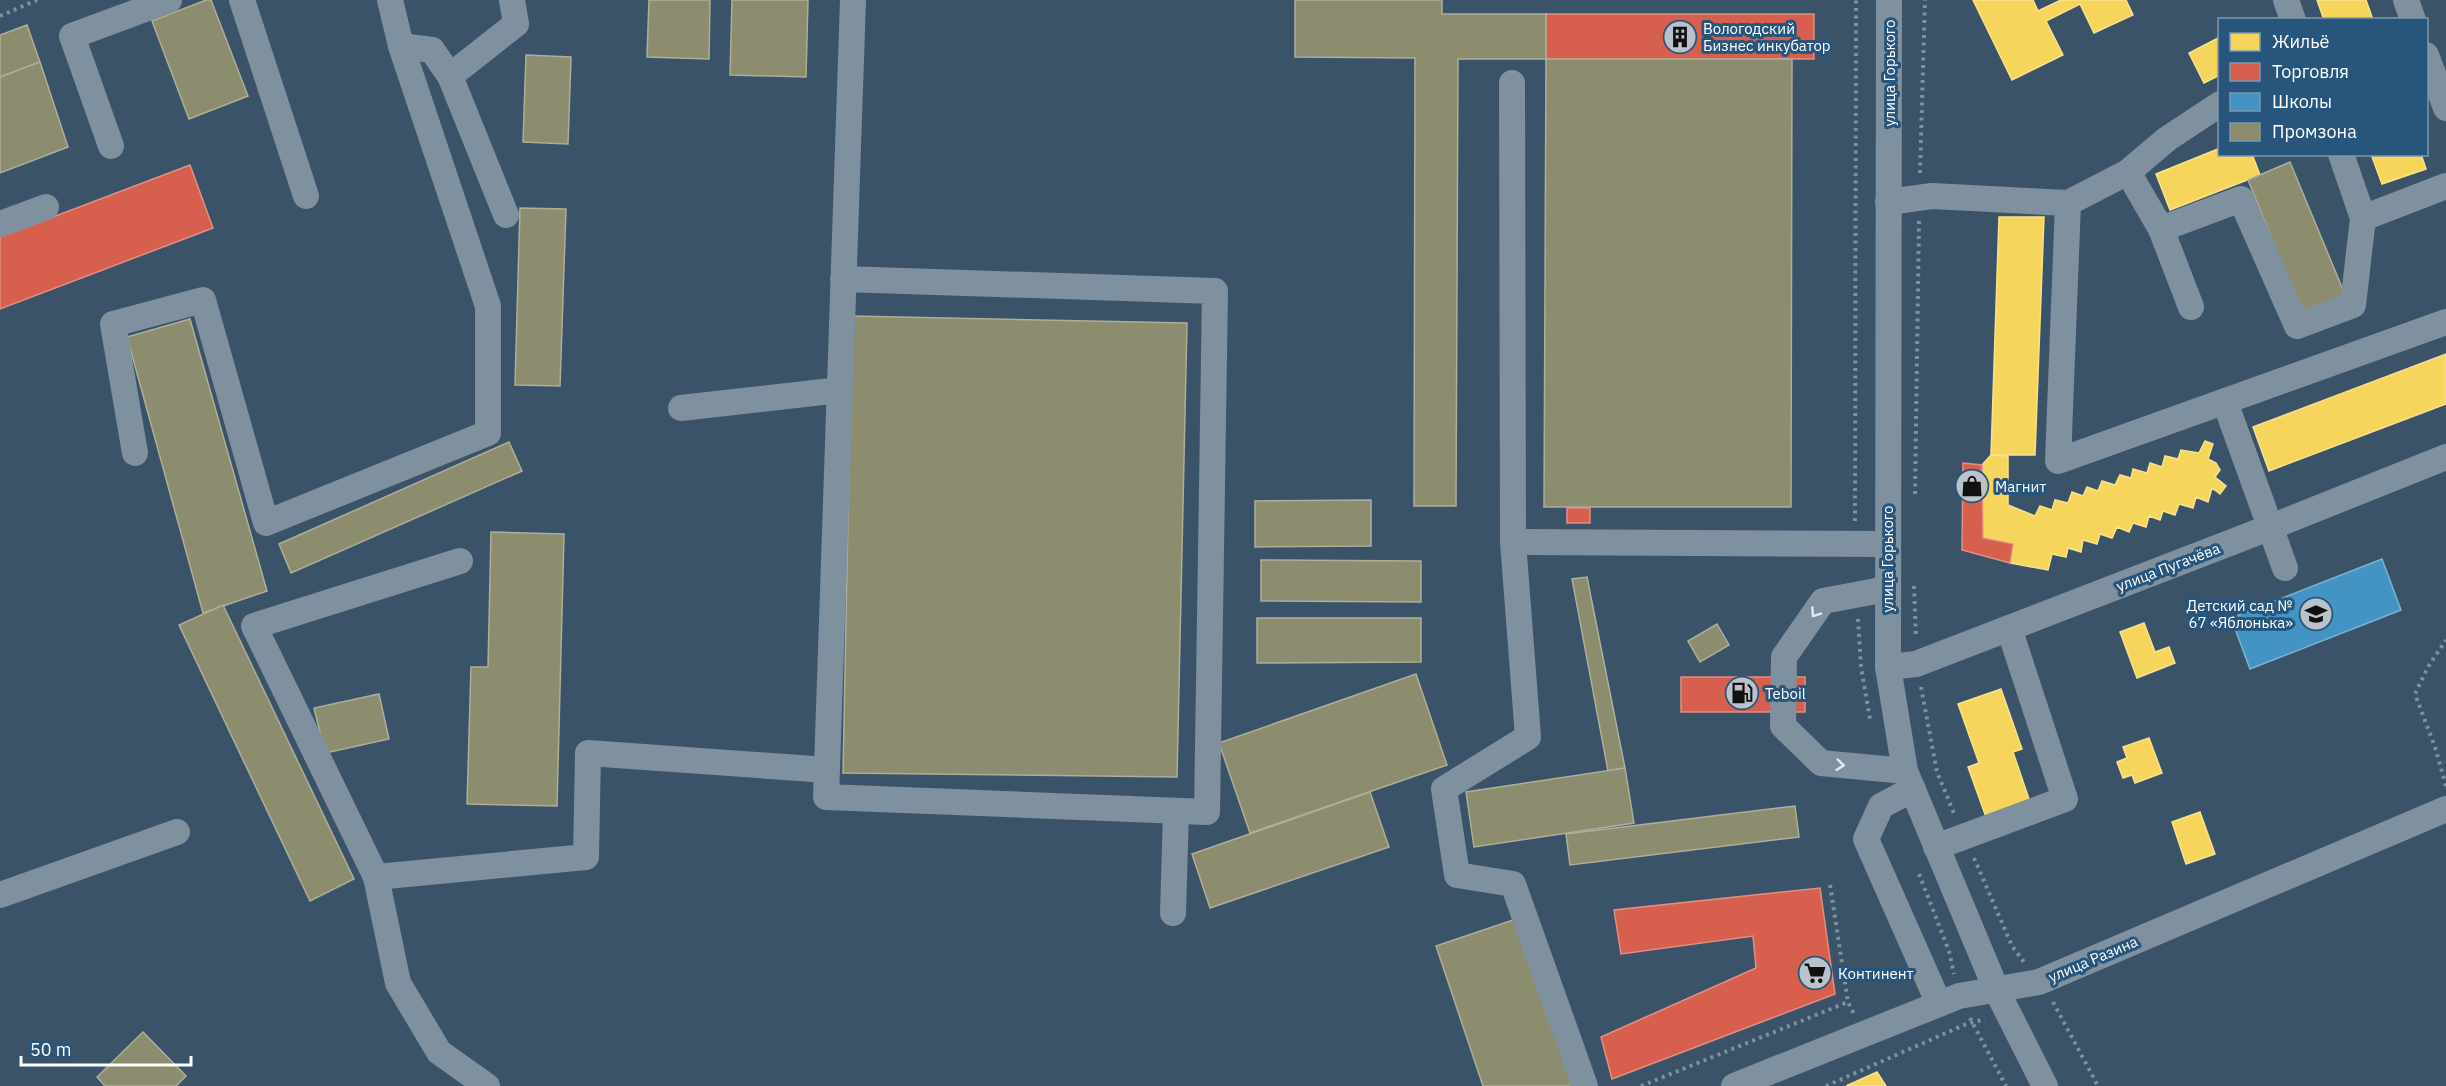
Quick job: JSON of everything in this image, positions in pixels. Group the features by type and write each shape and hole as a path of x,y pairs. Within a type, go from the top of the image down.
{"street":[{"path":"111,146 72,36 169,0"},
{"path":"242,0 306,196"},
{"path":"135,453 113,324 203,300 266,523 488,433 488,306 401,46 390,0"},
{"path":"450,75 516,24 512,0"},
{"path":"843,279 1215,291 1207,812 826,797 852,0"},
{"name":"улица Горького","path":"1889,0 1886,544 1888,667 1909,780 2006,1013 2045,1086"},
{"path":"2286,0 2292,18"},
{"path":"2407,0 2413,18"},
{"path":"401,46 432,50 450,75 506,215"},
{"path":"2428,58 2446,108"},
{"path":"1512,83 1513,542 1528,737 1444,789 1457,875 1513,884 1585,1086"},
{"path":"1888,202 1932,196 2067,203 2128,172 2167,139 2218,105"},
{"path":"2162,230 2241,199 2297,326 2353,305 2363,218 2342,156"},
{"path":"2128,172 2162,230 2191,307"},
{"path":"2363,218 2446,186"},
{"path":"2067,203 2058,461 2446,322"},
{"path":"0,224 46,207"},
{"path":"681,408 840,390"},
{"path":"2225,402 2285,568"},
{"name":"улица Пугачёва","path":"1888,667 1916,664 2446,457"},
{"path":"1513,542 1886,544"},
{"path":"460,561 254,626 376,877 398,983 439,1052 487,1086"},
{"path":"1887,589 1823,601 1784,657 1783,726 1821,763 1909,780"},
{"path":"1936,847 2065,798 2009,628"},
{"path":"376,877 585,857 588,753 827,770"},
{"path":"1909,780 1881,806 1866,839 1939,1004"},
{"name":"улица Разина","path":"1734,1086 1959,996 2038,982 2446,802"},
{"path":"1173,913 1176,812"},
{"path":"0,895 177,832"}],"path":[{"path":"0,16 37,0"},
{"path":"1914,496 1925,0"},
{"path":"1914,580 1916,664 1937,772 2012,946 2050,997 2098,1086"},
{"path":"2446,640 2428,667 2415,694 2435,747 2446,802"},
{"path":"1830,885 1848,1002 1876,1064"},
{"path":"1641,1086 1848,1002"},
{"path":"1826,1086 1964,1025 2006,1013"}],"building: Жильё":[{"path":"1973,0 2033,0 2038,11 2061,0 2126,0 2133,15 2094,33 2080,4 2046,21 2063,55 2012,80"},
{"path":"2317,0 2366,0 2372,18 2323,18"},
{"path":"2218,38 2218,76 2204,83 2189,53"},
{"path":"2218,149 2218,156 2253,156 2260,175 2170,210 2156,174"},
{"path":"2372,156 2422,156 2426,169 2382,184"},
{"path":"1999,217 2044,217 2035,455 1991,455"},
{"path":"2446,354 2446,404 2269,471 2253,427"},
{"path":"2205,441 2213,444 2208,459 2216,463 2220,470 2215,477 2226,486 2220,494 2212,488 2208,502 2196,497 2193,508 2179,504 2175,515 2163,511 2160,520 2149,516 2146,527 2133,523 2129,532 2117,527 2112,538 2100,534 2097,544 2083,540 2081,552 2068,548 2066,557 2052,554 2048,570 2010,563 2013,544 1983,538 1982,465 1991,455 2008,456 2008,505 2035,516 2040,506 2052,510 2055,500 2068,503 2072,492 2083,496 2087,487 2098,491 2102,481 2115,485 2120,475 2131,478 2133,469 2147,473 2150,463 2162,467 2165,456 2178,459 2181,450 2199,453"},
{"path":"2144,623 2155,652 2169,647 2175,663 2137,678 2120,632"},
{"path":"2001,689 2022,749 2013,752 2030,802 1986,817 1968,767 1979,763 1958,704"},
{"path":"2149,738 2162,773 2135,783 2132,775 2123,778 2117,762 2127,758 2123,747"},
{"path":"2200,812 2215,854 2186,864 2172,822"},
{"path":"1877,1072 1886,1086 1846,1086"}],"building: Торговля":[{"name":"Вологодский Бизнес инкубатор","path":"1546,14 1814,14 1814,59 1546,59"},
{"path":"190,165 213,228 0,309 0,237"},
{"path":"1963,463 1982,465 1983,538 2013,544 2010,563 1962,550"},
{"path":"1567,508 1590,508 1590,523 1567,523"},
{"path":"1681,677 1805,677 1805,712 1681,712"},
{"path":"1820,888 1835,994 1612,1079 1601,1037 1756,968 1753,936 1621,954 1614,910"}],"building: Школы":[{"name":"Детский сад № 67 «Яблонька»","path":"2382,559 2401,610 2250,669 2231,618"}],"building: Промзона":[{"path":"211,0 248,96 189,119 152,21"},
{"path":"649,0 710,0 709,59 647,57"},
{"path":"732,0 808,0 806,77 730,75"},
{"path":"1295,0 1442,0 1442,14 1546,14 1546,59 1458,59 1456,506 1414,506 1415,58 1295,57"},
{"path":"27,25 40,62 0,77 0,35"},
{"path":"526,55 571,57 568,144 523,142"},
{"path":"1546,59 1792,59 1791,507 1544,507"},
{"path":"40,62 68,147 0,173 0,77"},
{"path":"2290,162 2346,297 2303,315 2248,180"},
{"path":"520,208 566,209 560,386 515,385"},
{"path":"852,316 1187,323 1177,777 843,773"},
{"path":"190,319 267,591 203,613 127,337"},
{"path":"509,442 522,471 291,573 279,544"},
{"path":"1371,500 1371,546 1255,547 1255,501"},
{"path":"491,532 564,534 557,806 467,804 471,667 488,667"},
{"path":"1261,560 1421,561 1421,602 1261,601"},
{"path":"1587,577 1625,768 1608,771 1572,579"},
{"path":"223,605 354,879 310,901 179,625"},
{"path":"1257,618 1421,618 1421,662 1257,663"},
{"path":"1717,624 1729,645 1700,662 1688,641"},
{"path":"1416,674 1447,765 1250,833 1219,743"},
{"path":"379,694 389,739 325,753 314,708"},
{"path":"1625,768 1634,823 1474,847 1466,792"},
{"path":"1370,792 1389,847 1210,908 1192,854"},
{"path":"1795,806 1799,837 1570,865 1566,834"},
{"path":"1516,919 1572,1086 1483,1086 1436,946"},
{"path":"143,1032 186,1076 176,1086 105,1086 97,1077"}],"place":[{"name":"Вологодский Бизнес инкубатор","path":"1680,37"},
{"name":"Магнит","path":"1972,486"},
{"name":"Детский сад № 67 «Яблонька»","path":"2316,614"},
{"name":"Teboil","path":"1742,693"},
{"name":"Континент","path":"1815,973"}]}
